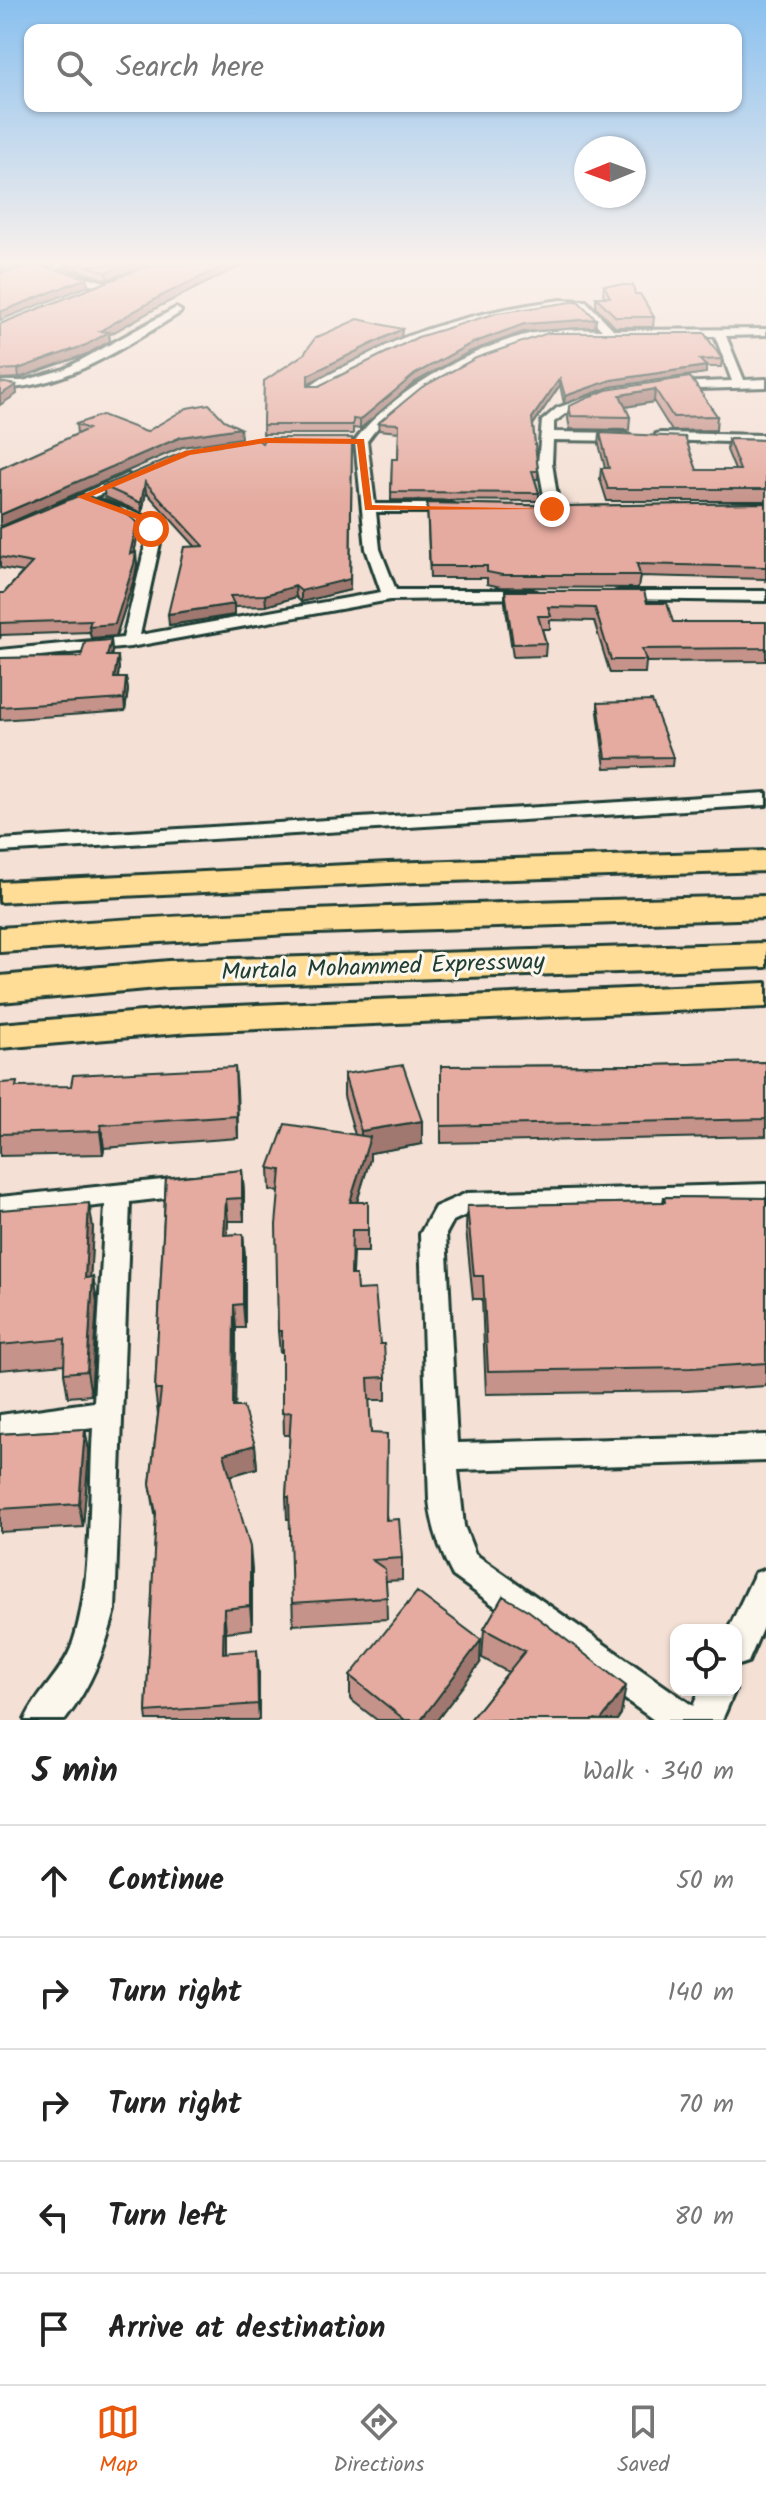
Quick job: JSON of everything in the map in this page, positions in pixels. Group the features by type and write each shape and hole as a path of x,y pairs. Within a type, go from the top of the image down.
{"highway":[{"name":"Murtala Mohammed Expressway","path":"0,940 255,923 766,907"},
{"name":"Murtala Mohammed Expressway","path":"0,989 169,974 766,955"}],"main road":[{"path":"0,892 388,873 766,861"},
{"path":"0,1036 190,1020 766,995"}],"street":[{"path":"0,385 36,383 73,369 115,345"},
{"path":"314,389 394,345"},
{"path":"390,595 373,549 361,441 385,408 507,345"},
{"path":"724,345 739,383"},
{"path":"660,388 766,383"},
{"path":"552,509 545,436 548,421 561,411 611,394"},
{"path":"545,436 766,439"},
{"path":"345,441 361,441"},
{"path":"41,515 135,475"},
{"path":"82,497 139,517 151,529 153,543 130,642"},
{"path":"368,508 475,508"},
{"path":"0,655 130,642 390,595 547,595"},
{"path":"609,596 766,596"},
{"path":"0,846 766,799"},
{"path":"0,1207 217,1184"},
{"path":"42,1720 56,1706 86,1660 99,1610 118,1194"},
{"path":"683,1720 464,1565 449,1540 444,1507 433,1234 444,1214 467,1203 766,1194"},
{"path":"0,1428 108,1413"},
{"path":"443,1457 766,1448"},
{"path":"742,1637 766,1584"},
{"path":"704,1720 715,1696"}],"building":[{"path":"0,345 85,345 18,369 0,370"},
{"path":"310,345 369,345 308,375 308,386 319,386 401,345 468,345 415,374 360,420 353,419 353,425 263,425 264,381 304,354"},
{"path":"513,345 712,345 722,359 700,360 706,366 611,380 565,396 560,378 532,418 538,471 532,471 539,493 391,492 392,459 398,459 399,424 378,423 422,387 476,358"},
{"path":"690,377 717,416 673,417 655,389 620,395 630,417 571,416 569,406 606,390"},
{"path":"0,382 16,385 0,395"},
{"path":"209,404 224,420 240,428 181,437 0,515 0,469 88,429 76,424 102,415 146,432 187,408"},
{"path":"600,433 685,437 697,470 740,470 728,439 766,440 766,489 608,489 601,468 609,468"},
{"path":"265,438 352,438 350,579 301,591 295,586 265,595 230,596 234,604 168,614 184,547 204,546 145,482 141,503 103,486 191,449 257,439 262,443"},
{"path":"83,494 118,507 137,522 130,554 136,553 134,564 115,624 89,626 91,620 0,623 0,593 4,593 32,563 0,557 0,528"},
{"path":"427,503 567,506 766,503 766,567 637,564 640,575 502,575 487,572 487,566 430,566"},
{"path":"505,591 644,591 647,603 667,603 673,622 766,622 766,648 642,649 646,660 611,660 595,608 548,607 551,616 538,616 546,643 513,644"},
{"path":"111,640 107,656 118,656 114,678 126,678 124,699 0,707 0,658 81,657 85,642"},
{"path":"652,701 673,757 606,758 598,703"},
{"path":"766,1062 766,1119 441,1126 441,1066"},
{"path":"403,1065 422,1121 361,1131 344,1074"},
{"path":"235,1067 237,1116 101,1125 100,1131 0,1134 0,1083 17,1082 16,1087 71,1086 73,1075"},
{"path":"285,1124 370,1137 350,1202 368,1202 368,1230 352,1230 351,1275 356,1275 357,1290 375,1289 380,1344 384,1344 386,1377 368,1378 371,1433 387,1434 386,1520 399,1519 402,1558 372,1560 385,1569 387,1597 292,1603 289,1497 286,1497 291,1412 282,1413 282,1331 278,1331 276,1225 281,1170 269,1168"},
{"path":"242,1170 242,1198 226,1199 224,1235 243,1234 243,1304 234,1305 233,1407 243,1407 255,1445 224,1454 250,1547 250,1606 224,1609 223,1653 257,1650 258,1704 146,1712 156,1513 150,1484 161,1390 155,1390 166,1178"},
{"path":"664,1197 766,1198 766,1363 691,1368 488,1371 483,1276 474,1276 467,1206 665,1202"},
{"path":"89,1203 85,1278 93,1277 87,1371 64,1373 65,1339 0,1345 0,1210"},
{"path":"85,1429 79,1504 0,1509 0,1434"},
{"path":"417,1592 481,1640 421,1720 405,1720 350,1676"},
{"path":"503,1596 529,1611 626,1686 601,1720 470,1720 525,1651 484,1629"}],"route":[{"path":"151,529 139,517 82,497 188,453 229,444 265,441 361,441 368,508 552,509"}]}
